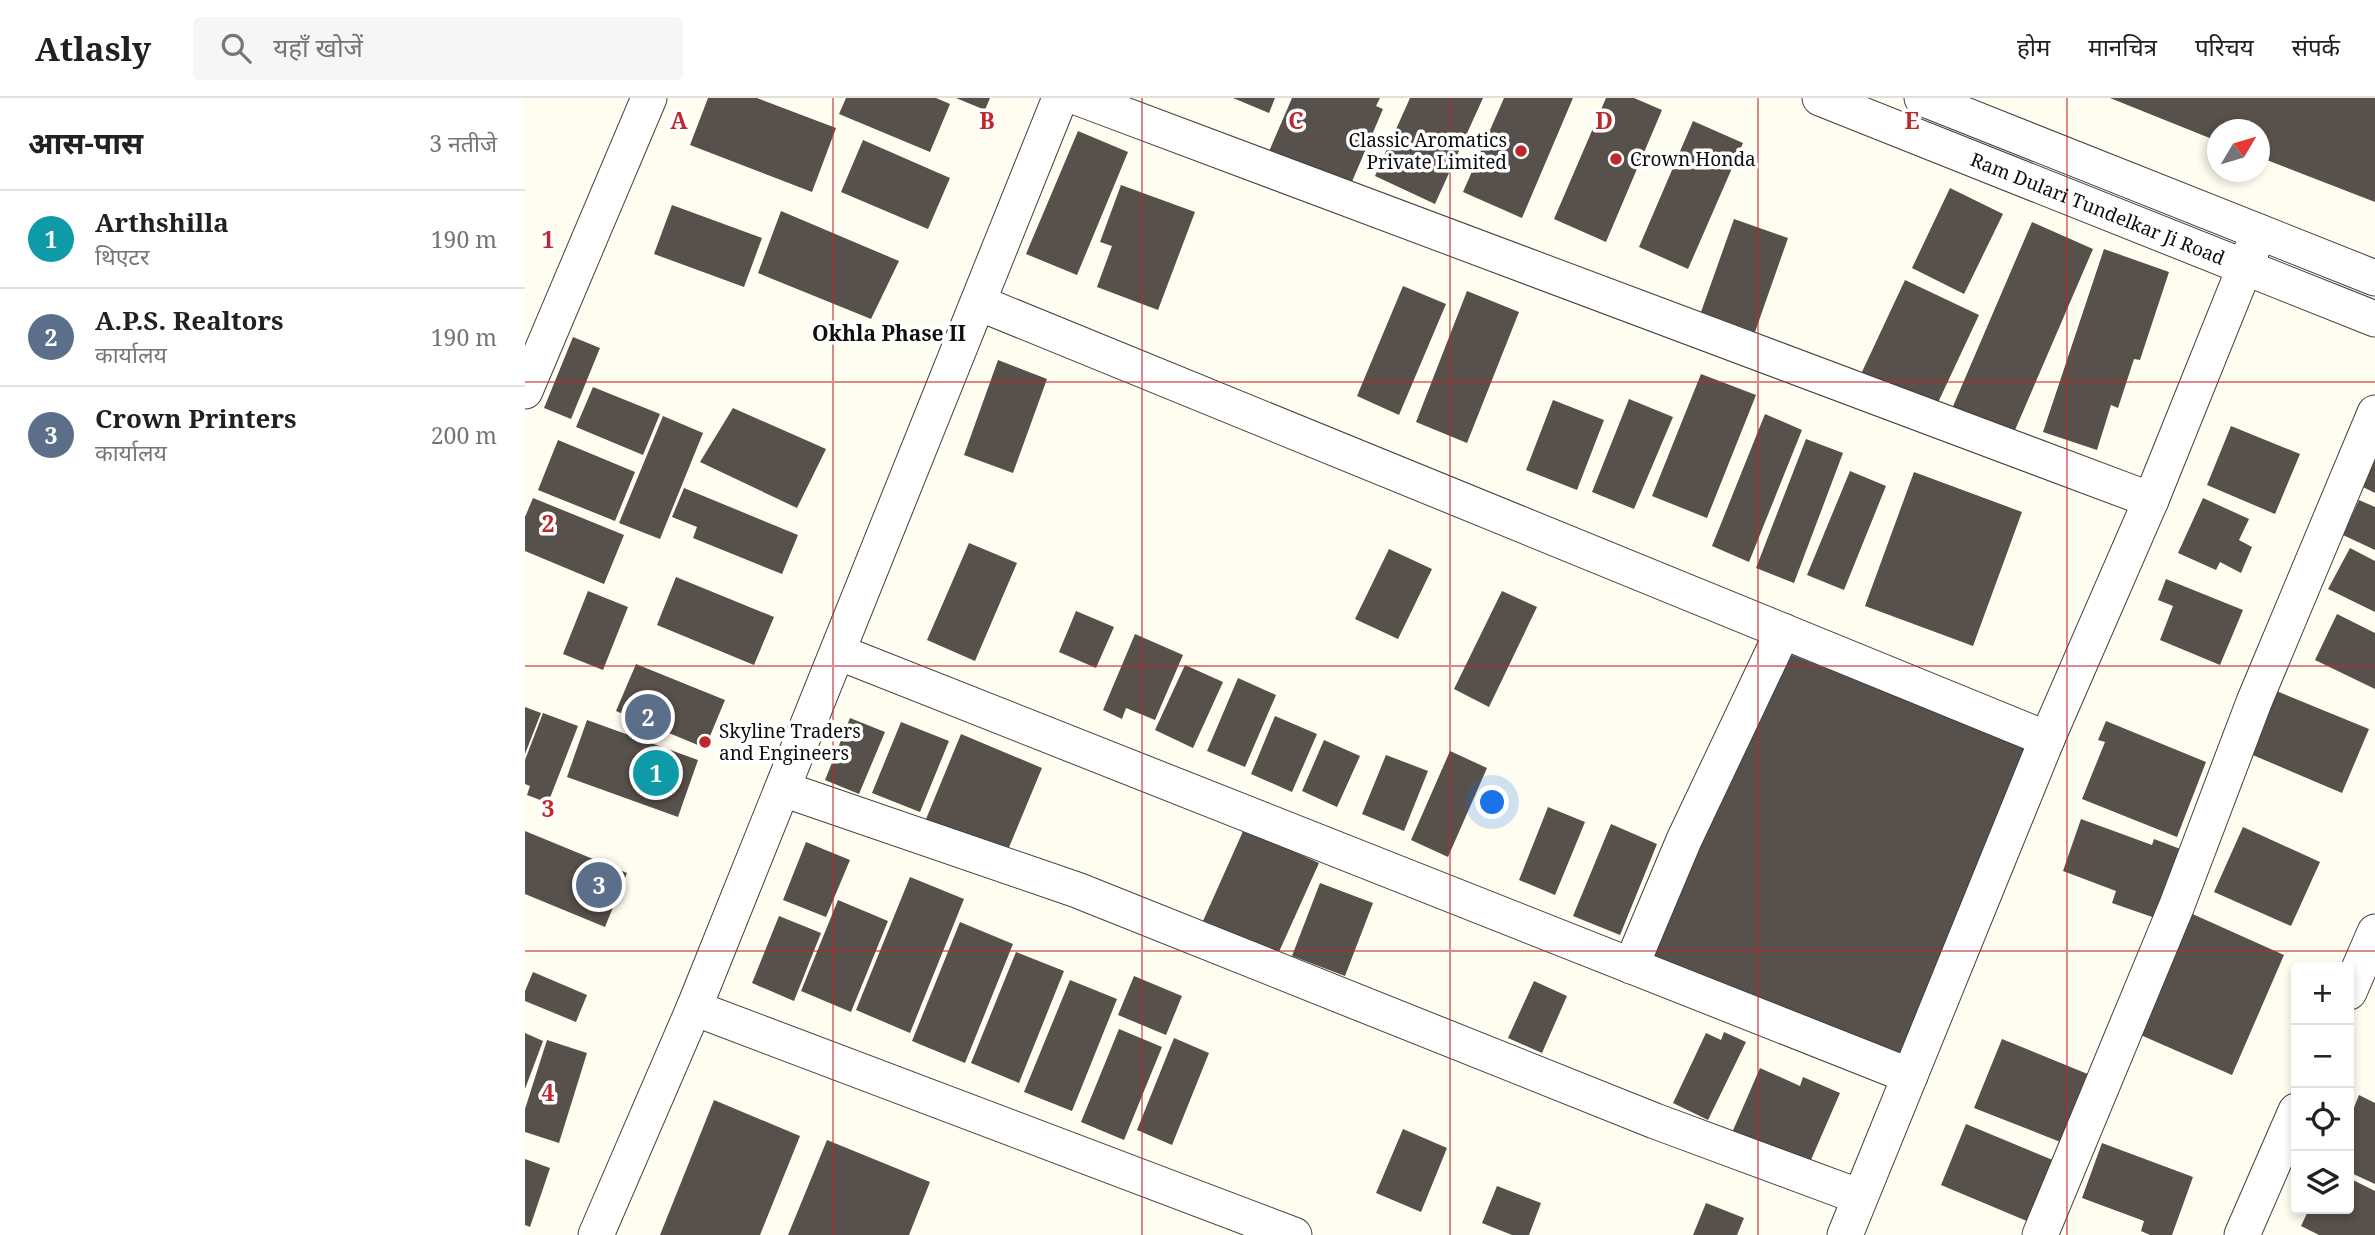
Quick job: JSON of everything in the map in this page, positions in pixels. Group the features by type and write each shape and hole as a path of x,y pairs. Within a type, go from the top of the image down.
{"street":[{"path":"525,391 649,98"},
{"path":"596,1235 694,1008 1060,98"},
{"path":"1079,98 2151,500"},
{"name":"Ram Dulari Tundelkar Ji Road","path":"1820,98 2375,319"},
{"name":"Ram Dulari Tundelkar Ji Road","path":"1922,98 2375,278"},
{"path":"1845,1235 2047,739 2151,500 2259,233"},
{"path":"979,303 2047,739"},
{"path":"2040,1235 2177,905 2254,702 2375,413"},
{"path":"1631,966 1684,839 1783,631"},
{"path":"838,652 1910,1076"},
{"path":"783,789 1088,894 1655,1121 1860,1197"},
{"path":"2354,980 2375,932"},
{"path":"694,1008 1294,1235"},
{"path":"2242,1235 2291,1122"}],"building":[{"path":"708,98 757,98 836,128 812,192 690,145"},
{"path":"846,98 936,98 950,104 930,152 839,114"},
{"path":"956,98 990,98 985,110"},
{"path":"1233,98 1275,98 1269,113"},
{"path":"1292,98 1380,98 1376,106 1383,109 1348,191 1267,156"},
{"path":"1410,98 1483,98 1435,204 1375,176"},
{"path":"1504,98 1573,98 1522,218 1463,192"},
{"path":"1606,98 1634,98 1662,110 1606,242 1554,219"},
{"path":"2110,98 2375,98 2375,202 2270,161 2270,119 2207,119 2207,137"},
{"path":"1693,121 1743,143 1688,269 1639,247"},
{"path":"1078,131 1128,152 1077,275 1026,254"},
{"path":"863,140 950,178 928,229 841,192"},
{"path":"1121,185 1195,212 1158,310 1097,287 1112,246 1100,242"},
{"path":"1950,188 2003,214 1964,294 1912,268"},
{"path":"672,205 762,238 744,287 654,254"},
{"path":"781,211 899,261 871,319 758,273"},
{"path":"1734,219 1788,238 1755,332 1701,312"},
{"path":"2032,222 2093,249 2012,437 1951,411"},
{"path":"2104,249 2169,272 2140,360 2134,359 2118,408 2111,405 2097,450 2043,432"},
{"path":"1905,280 1979,315 1935,409 1861,374"},
{"path":"1403,286 1446,304 1399,415 1357,396"},
{"path":"1467,291 1519,312 1467,443 1416,422"},
{"path":"573,337 600,348 571,419 544,408"},
{"path":"998,360 1047,379 1013,473 964,455"},
{"path":"1701,374 1756,395 1707,518 1652,496"},
{"path":"593,387 660,414 643,455 576,427"},
{"path":"1629,399 1673,417 1634,509 1592,492"},
{"path":"1553,400 1604,420 1577,490 1526,470"},
{"path":"733,408 826,449 797,508 700,462"},
{"path":"1765,414 1802,430 1749,562 1712,546"},
{"path":"663,416 703,433 660,539 619,523"},
{"path":"2231,426 2300,454 2275,514 2207,485"},
{"path":"1806,439 1843,453 1794,583 1756,568"},
{"path":"558,440 635,472 615,521 538,490"},
{"path":"2375,459 2375,493 2361,486"},
{"path":"1850,471 1886,486 1844,590 1807,575"},
{"path":"1914,472 2022,512 1973,646 1865,606"},
{"path":"684,488 798,535 782,574 693,538 697,527 672,517"},
{"path":"533,498 624,535 604,584 525,551 525,517"},
{"path":"2203,498 2249,519 2239,540 2252,547 2241,573 2220,562 2216,570 2178,553"},
{"path":"2359,500 2375,507 2375,550 2343,535"},
{"path":"969,543 1017,563 975,661 927,640"},
{"path":"2350,548 2375,561 2375,612 2328,589"},
{"path":"1389,549 1432,569 1398,639 1355,619"},
{"path":"676,577 774,617 754,665 657,625"},
{"path":"2166,579 2243,610 2220,665 2160,640 2173,606 2158,600"},
{"path":"588,591 628,607 603,670 563,654"},
{"path":"1502,591 1537,607 1489,707 1454,689"},
{"path":"1076,611 1114,627 1096,668 1059,652"},
{"path":"2337,614 2375,633 2375,689 2315,660"},
{"path":"1135,634 1183,655 1155,720 1126,708 1122,719 1103,710"},
{"path":"1787,653 2027,749 1898,1057 1649,963"},
{"path":"636,664 725,700 705,748 616,711"},
{"path":"1185,665 1223,682 1193,748 1155,730"},
{"path":"1238,678 1276,695 1245,767 1207,751"},
{"path":"2274,690 2369,729 2342,793 2248,753"},
{"path":"525,707 541,713 525,754"},
{"path":"543,713 578,726 548,803 527,795 530,786 525,784 525,760"},
{"path":"1275,716 1317,734 1292,792 1251,774"},
{"path":"850,718 885,732 859,794 825,780"},
{"path":"587,720 698,760 678,817 567,777"},
{"path":"2106,721 2206,762 2177,837 2082,799 2105,742 2098,740"},
{"path":"901,722 949,741 920,812 872,793"},
{"path":"961,734 1042,768 1005,857 924,824"},
{"path":"1324,740 1360,756 1337,807 1302,791"},
{"path":"1450,751 1487,768 1448,857 1411,840"},
{"path":"1386,755 1428,771 1404,831 1362,814"},
{"path":"1548,807 1585,822 1555,895 1519,880"},
{"path":"2081,819 2152,845 2154,839 2183,850 2158,919 2112,903 2116,891 2063,871"},
{"path":"1611,824 1657,844 1620,935 1573,916"},
{"path":"2243,827 2320,862 2291,926 2214,892"},
{"path":"1244,829 1319,863 1274,963 1199,930"},
{"path":"525,831 627,873 605,927 525,894"},
{"path":"806,842 850,860 826,917 783,900"},
{"path":"910,877 964,899 910,1033 856,1010"},
{"path":"1320,883 1373,903 1345,976 1292,956"},
{"path":"838,900 888,921 851,1012 801,991"},
{"path":"2188,912 2284,955 2232,1075 2136,1033"},
{"path":"779,916 821,933 794,1001 752,983"},
{"path":"960,922 1013,944 965,1063 912,1041"},
{"path":"1016,952 1064,971 1019,1083 971,1063"},
{"path":"533,972 587,995 576,1022 525,1001 525,991"},
{"path":"1134,976 1182,996 1166,1035 1118,1015"},
{"path":"1070,980 1117,999 1072,1111 1024,1092"},
{"path":"1534,981 1567,996 1542,1053 1508,1038"},
{"path":"1119,1029 1162,1047 1124,1140 1081,1122"},
{"path":"1724,1032 1746,1042 1708,1120 1673,1103 1706,1033 1721,1040"},
{"path":"525,1033 543,1041 525,1089"},
{"path":"1174,1038 1209,1053 1172,1145 1137,1130"},
{"path":"2002,1039 2095,1077 2068,1145 1974,1108"},
{"path":"547,1040 587,1053 559,1143 525,1132 525,1109"},
{"path":"1760,1068 1800,1086 1803,1077 1840,1093 1807,1169 1731,1135"},
{"path":"2359,1095 2375,1103 2375,1184 2354,1174 2354,1108"},
{"path":"714,1100 800,1136 760,1235 660,1235"},
{"path":"1966,1124 2060,1163 2034,1224 1941,1185"},
{"path":"1403,1129 1447,1148 1421,1212 1376,1193"},
{"path":"827,1140 930,1182 909,1235 788,1235"},
{"path":"2102,1143 2193,1177 2172,1235 2150,1235 2141,1231 2144,1221 2082,1198"},
{"path":"525,1159 550,1168 530,1227 525,1225"},
{"path":"2354,1180 2375,1191 2375,1235 2319,1235 2301,1226 2307,1214 2354,1214"},
{"path":"1497,1186 1541,1203 1529,1235 1512,1235 1482,1223"},
{"path":"1706,1203 1744,1218 1737,1235 1693,1235"}],"place":[{"name":"Classic Aromatics Private Limited","path":"1521,151"},
{"name":"Crown Honda","path":"1616,159"},
{"name":"A.P.S. Realtors","path":"648,717"},
{"name":"Skyline Traders and Engineers","path":"705,742"},
{"name":"Arthshilla","path":"656,773"},
{"name":"Crown Printers","path":"599,885"}],"district":[{"name":"Okhla Phase II","path":"889,334"}]}
